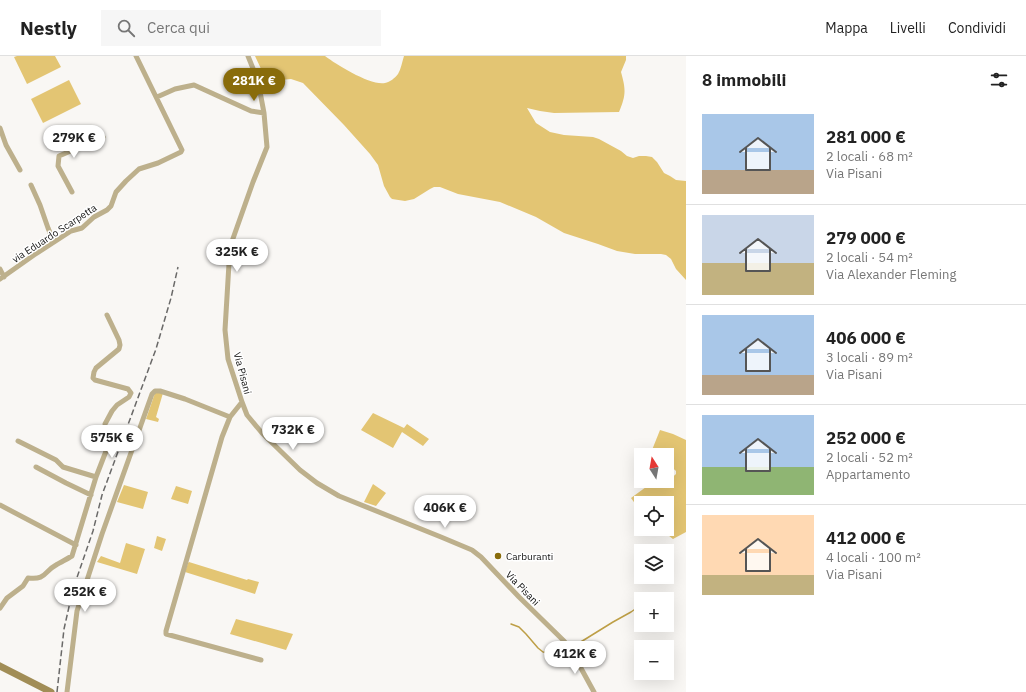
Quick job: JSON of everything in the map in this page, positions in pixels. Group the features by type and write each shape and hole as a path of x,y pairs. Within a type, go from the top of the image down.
{"main road":[{"path":"0,666 51,692"}],"street":[{"name":"via Eduardo Scarpetta","path":"2,278 71,231 82,228 94,217 111,206 116,192 139,169 158,163 182,150 136,56"},
{"name":"Via Pisani","path":"248,56 258,81 264,114 267,147 230,247 225,330 228,359 247,415 254,424 300,470 317,483 339,496 472,550 481,557 568,645 594,692"},
{"path":"157,98 175,89 194,85 251,111 264,114"},
{"path":"0,128 6,145 20,170"},
{"path":"72,192 58,166 59,156 103,137"},
{"path":"31,185 54,242"},
{"path":"0,269 2,278"},
{"path":"0,608 7,598 23,586 28,578 39,578 43,576 55,565 72,556 96,477 108,446 105,424 114,407 131,393 128,389 95,380 93,378 96,368 119,349 120,345 107,315"},
{"path":"67,692 77,611 98,546 152,394 155,391 161,391 230,417"},
{"path":"242,402 230,417 222,437 166,634 261,660"},
{"path":"18,441 56,460 63,467 96,477"},
{"path":"36,467 91,495"},
{"path":"0,505 76,545"}],"shaded area":[{"path":"55,56 61,67 27,84 14,57"},
{"path":"255,56 325,56 354,74 371,81 385,83 392,80 398,74 404,56 626,56 621,72 624,83 624,97 619,112 554,113 527,108 536,123 550,132 564,135 593,137 633,158 639,156 652,157 664,173 676,180 686,181 686,280 676,269 671,259 666,255 635,254 617,251 564,233 536,217 500,202 458,194 440,187 434,187 414,199 405,201 392,199 384,186 378,165 344,125 303,83 291,79 273,82 265,81"},
{"path":"69,80 81,104 43,123 31,99"},
{"path":"74,129 77,135 64,141 61,135"},
{"path":"59,135 62,142 49,147 47,141"},
{"path":"155,393 163,393 156,417 159,419 158,422 146,419"},
{"path":"373,413 404,428 407,424 429,439 423,446 402,432 393,448 361,430"},
{"path":"660,430 686,440 686,532 673,539 669,536 674,536 674,496 634,496 634,502 631,498 645,488 674,488 674,476 676,471 674,469 674,448 653,448"},
{"path":"373,484 386,493 376,506 364,502"},
{"path":"124,485 148,492 143,509 117,502"},
{"path":"176,486 192,491 188,504 171,499"},
{"path":"157,536 166,539 162,551 154,548"},
{"path":"126,543 145,549 137,574 97,562 101,556 120,563"},
{"path":"189,562 247,580 259,582 255,594 185,572"},
{"path":"236,619 293,634 286,650 230,634"}],"waterway":[{"path":"571,648 634,610"},
{"path":"511,624 519,627 543,652 557,653 568,650"}],"railway":[{"path":"57,692 64,629 73,589 93,531 102,495 156,349 171,298 178,267"}],"place":[{"name":"Carburanti","path":"498,556"}]}
